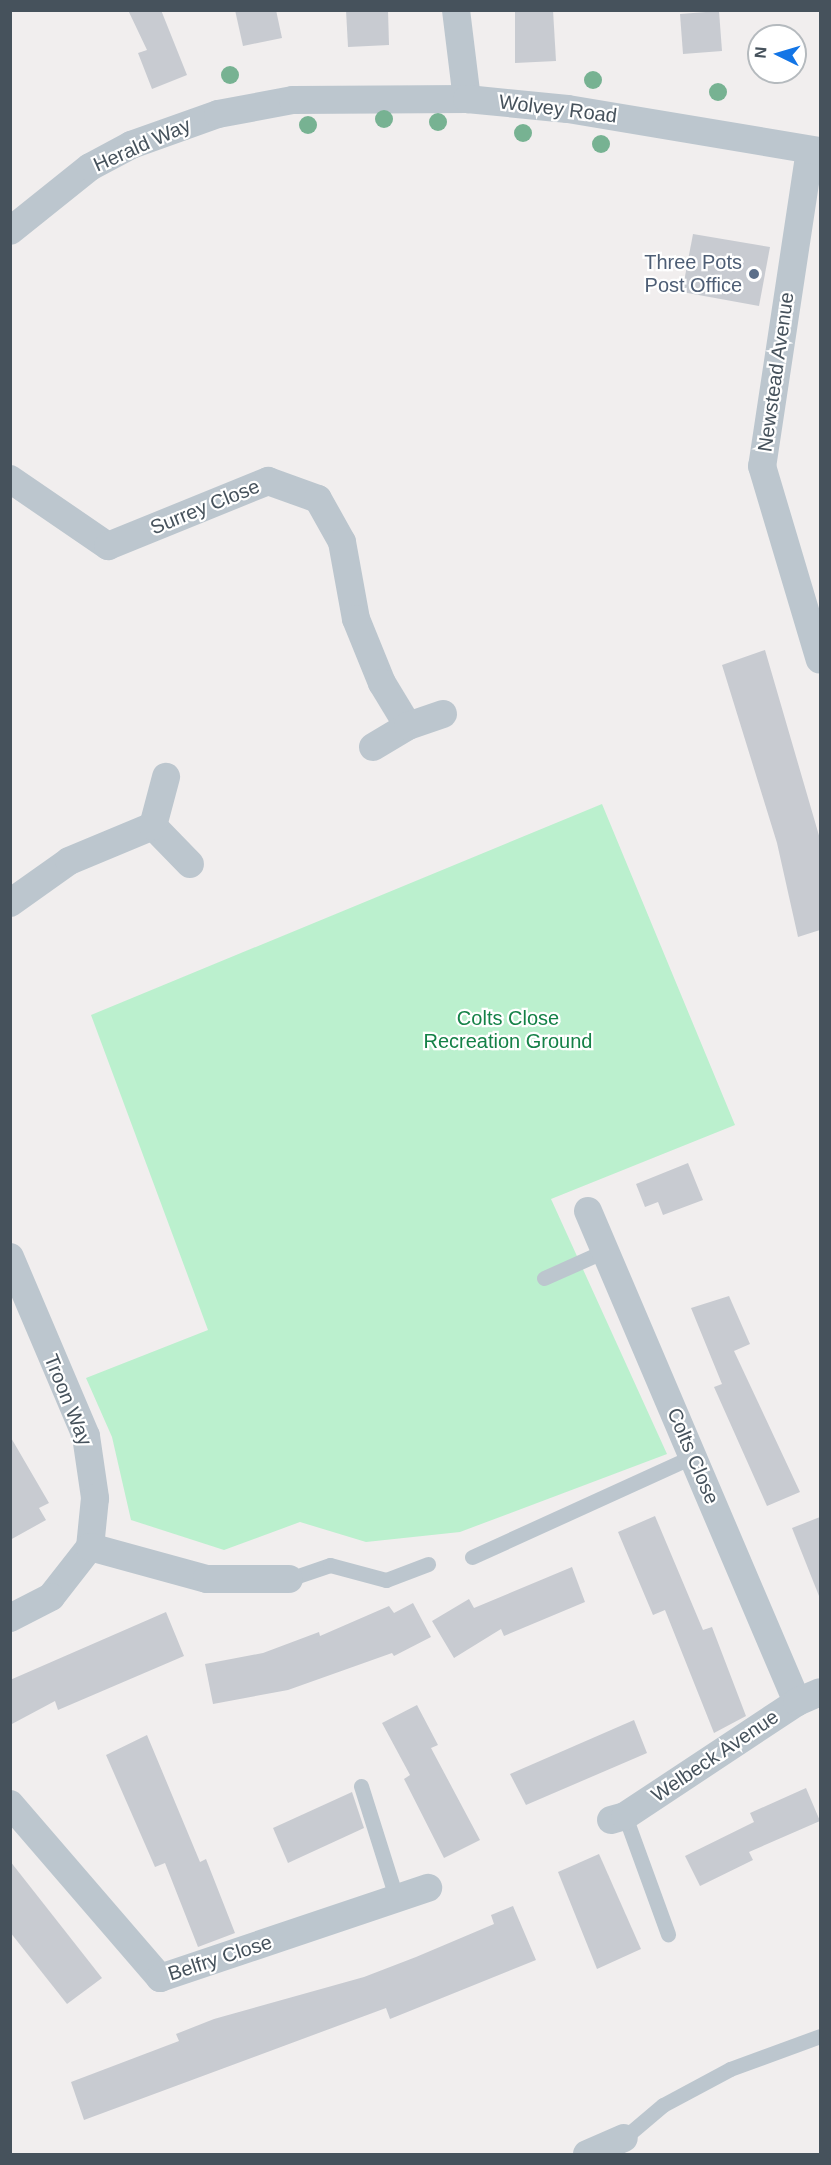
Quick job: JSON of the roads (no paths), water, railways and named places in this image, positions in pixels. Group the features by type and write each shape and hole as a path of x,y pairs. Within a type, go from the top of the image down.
{"street":[{"path":"456,10 467,99"},
{"name":"Wolvey Road","path":"293,100 467,99 568,109 815,150"},
{"name":"Herald Way","path":"10,231 90,167 131,145 218,114 293,100"},
{"name":"Newstead Avenue","path":"815,150 762,466 820,660"},
{"name":"Surrey Close","path":"10,479 108,546 268,481 318,499 342,542 356,619 373,662 408,726"},
{"path":"373,747 408,726 443,714"},
{"path":"153,826 166,777"},
{"path":"153,826 189,864"},
{"path":"10,903 69,861 153,826"},
{"name":"Colts Close","path":"588,1211 608,1251 694,1456 809,1697"},
{"name":"Troon Way","path":"10,1257 86,1436 95,1498 90,1547"},
{"path":"10,1618 51,1597 90,1547 207,1579 289,1579"},
{"name":"Welbeck Avenue","path":"618,1818 809,1697"},
{"name":"Belfry Close","path":"10,1804 160,1978 428,1888"},
{"path":"587,2154 624,2138"}],"lane":[{"path":"544,1278 608,1251"},
{"path":"472,1557 694,1456"},
{"path":"289,1579 330,1565 386,1580 428,1564"},
{"path":"362,1786 397,1900"},
{"path":"618,1818 668,1934"},
{"path":"624,2138 663,2105 730,2069 820,2036"}],"place":[{"name":"Three Pots Post Office","path":"754,274"}],"park label":[{"name":"Colts Close Recreation Ground","path":"508,1030"}]}
